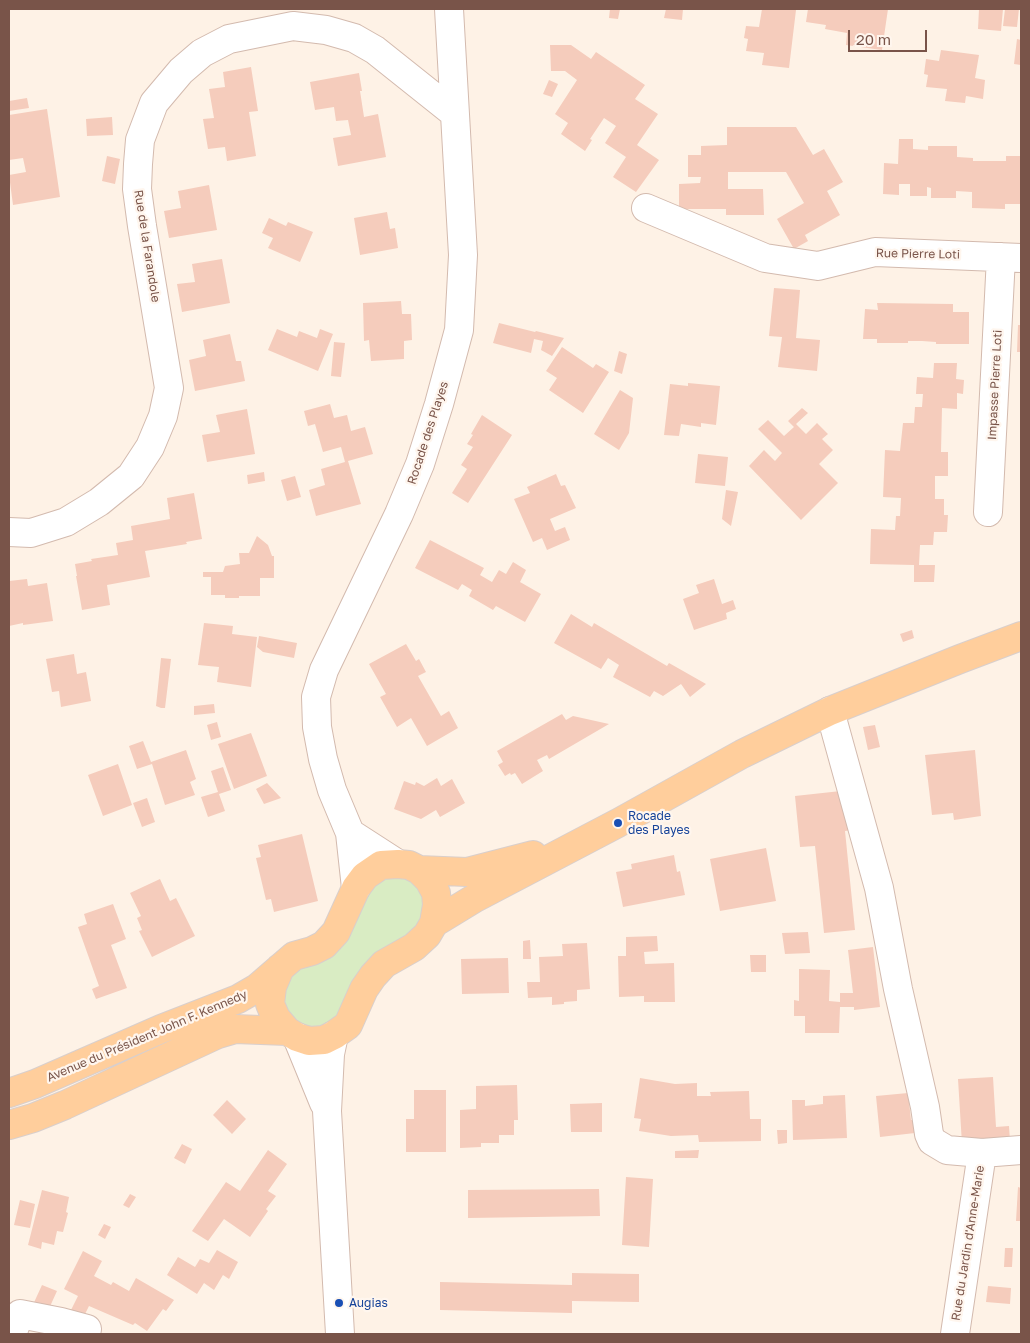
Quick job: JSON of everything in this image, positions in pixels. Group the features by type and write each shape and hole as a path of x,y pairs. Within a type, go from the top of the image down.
{"main road":[{"path":"434,923 475,898 742,754 830,711 960,658 1021,636"},
{"path":"408,867 467,872 583,841"},
{"name":"Avenue du Président John F. Kennedy","path":"9,1093 35,1084 161,1029 238,999 257,988 294,956 312,951 324,945 336,932 356,888 373,869 381,865 408,867"},
{"path":"334,1036 348,1025 364,990 384,964 414,947 427,935 434,923 437,904 436,893 429,880 408,867"},
{"path":"280,968 272,987 270,1004 276,1018 292,1034"},
{"name":"Avenue du Président John F. Kennedy","path":"9,1125 33,1118 64,1105 218,1034 235,1029 292,1034 309,1041 324,1040 334,1036"}],"street":[{"name":"Rocade des Playes","path":"356,888 350,833 332,790 323,759 317,726 316,697 324,670 399,514 420,464 459,330 463,255 449,9"},
{"name":"Rue de la Farandole","path":"9,532 31,533 57,525 66,522 99,502 132,476 150,447 163,416 169,388 142,226 137,189 138,164 140,140 154,103 181,71 202,53 229,39 293,26 326,30 354,38 375,50 454,113"},
{"name":"Rue Pierre Loti","path":"646,208 766,258 818,266 874,252 1011,258"},
{"name":"Impasse Pierre Loti","path":"988,512 1011,258"},
{"path":"830,711 878,888 898,989 932,1141 948,1150 982,1152 1021,1150"},
{"path":"350,833 408,867"},
{"path":"292,1034 317,1082 328,1111"},
{"path":"334,1036 330,1054 328,1111 340,1334"},
{"name":"Rue du Jardin d'Anne-Marie","path":"954,1334 982,1152"},
{"path":"12,1334 20,1314 87,1329 84,1334"}],"green space":[{"path":"398,864 437,905 348,1025 297,1037 272,987 312,951 356,888"}],"building":[{"path":"610,9 620,9 618,19 609,18"},
{"path":"666,9 683,9 682,20 664,18"},
{"path":"762,9 796,10 789,68 762,65 764,53 746,51 748,39 744,38 746,26 759,27"},
{"path":"808,9 888,9 882,50 846,45 847,33 825,29 826,25 806,22"},
{"path":"979,9 1003,9 1001,31 978,29"},
{"path":"1005,9 1019,9 1017,27 1003,26"},
{"path":"1017,39 1021,40 1021,65 1014,64"},
{"path":"550,45 571,45 591,59 596,52 645,85 635,99 658,114 637,145 659,160 636,192 613,177 626,157 605,143 616,126 604,118 590,139 592,140 585,151 561,134 568,123 555,114 577,80 565,71 551,71"},
{"path":"941,50 979,55 975,78 985,80 983,99 966,96 965,103 945,101 947,89 926,87 928,75 924,74 926,59 939,61"},
{"path":"251,67 258,111 249,112 256,156 227,161 225,147 208,149 203,119 214,118 209,89 225,87 223,72"},
{"path":"359,73 364,117 378,114 386,157 338,166 333,138 351,135 348,120 336,121 334,107 315,110 310,82"},
{"path":"549,80 558,84 552,97 543,94"},
{"path":"27,98 29,108 9,111 9,101"},
{"path":"47,109 60,197 13,205 9,175 26,172 23,158 9,160 9,115"},
{"path":"112,117 113,135 87,136 86,119"},
{"path":"727,127 796,127 813,155 824,149 843,182 827,191 840,215 805,235 808,241 794,249 777,219 804,203 786,172 728,172 728,189 763,189 764,215 726,215 726,209 679,209 679,184 700,183 701,177 688,177 688,155 701,155 701,146 727,145"},
{"path":"899,139 913,139 913,149 928,150 928,146 957,146 957,157 973,158 973,161 1006,161 1006,156 1021,156 1021,204 1005,204 1005,209 972,208 972,192 956,191 956,198 931,198 931,188 927,187 927,196 910,196 910,184 899,184 899,195 883,194 884,163 898,164"},
{"path":"107,156 120,159 115,184 102,181"},
{"path":"209,185 217,230 169,238 164,211 181,208 178,191"},
{"path":"387,212 390,229 395,228 398,248 360,255 354,218"},
{"path":"269,218 286,226 288,222 313,232 300,262 268,248 273,238 262,233"},
{"path":"222,259 230,303 182,312 177,284 195,282 192,264"},
{"path":"774,288 800,290 796,338 820,340 817,371 778,367 782,337 769,336"},
{"path":"401,301 402,314 411,314 412,340 404,341 404,359 371,361 369,340 364,341 363,303"},
{"path":"877,303 953,304 953,312 969,312 969,344 936,344 936,342 922,341 877,343 877,339 863,339 865,309 878,310"},
{"path":"499,323 564,338 552,356 541,350 543,341 534,339 531,353 493,343"},
{"path":"1018,325 1021,325 1021,352 1017,352"},
{"path":"277,329 297,337 299,331 317,338 320,329 333,334 318,371 268,350"},
{"path":"230,334 236,361 241,361 245,381 195,391 189,360 206,356 203,340"},
{"path":"334,342 345,343 341,377 331,376"},
{"path":"562,347 593,368 596,364 609,372 583,413 549,390 557,378 546,371"},
{"path":"619,351 627,354 622,374 614,371"},
{"path":"934,363 957,363 956,379 964,380 963,394 957,393 957,409 942,408 941,452 948,452 948,476 935,476 935,499 944,499 944,515 948,515 947,532 934,532 933,545 920,545 919,565 935,565 934,582 914,582 914,565 870,564 871,529 895,530 896,516 900,516 901,498 883,497 885,450 900,451 903,423 914,423 915,407 922,407 923,394 916,394 917,377 933,378"},
{"path":"688,383 720,386 716,425 701,423 701,427 681,424 679,436 664,435 670,384 688,386"},
{"path":"620,390 633,398 629,433 619,450 594,434"},
{"path":"330,404 334,418 347,415 351,431 365,427 373,454 348,461 361,504 316,516 309,490 325,485 321,469 345,462 341,447 323,452 315,424 308,426 304,411"},
{"path":"802,408 808,413 796,424 806,434 817,423 828,434 822,439 833,450 819,464 838,483 801,520 749,466 764,450 775,461 782,453 758,429 768,420 784,436 794,427 788,421"},
{"path":"247,409 255,454 207,462 202,435 220,432 216,415"},
{"path":"482,415 512,435 468,503 452,493 467,469 461,465 473,447 467,444"},
{"path":"698,454 728,457 725,486 695,483"},
{"path":"264,472 265,481 248,484 247,475"},
{"path":"556,474 561,486 565,485 576,508 550,519 555,531 565,527 570,540 547,550 542,538 533,542 514,499 530,493 527,487"},
{"path":"295,476 301,497 287,501 281,480"},
{"path":"726,490 738,492 731,526 722,519"},
{"path":"194,493 202,539 186,542 187,544 145,551 150,577 107,585 110,605 82,610 75,564 92,561 91,559 118,555 116,543 133,540 131,526 170,519 167,498"},
{"path":"257,536 268,545 272,556 274,556 274,578 260,578 260,596 225,598 225,595 211,595 211,577 203,577 203,572 223,572 225,566 240,564 239,553 249,553"},
{"path":"430,540 484,568 480,575 492,582 499,570 506,574 513,562 526,570 520,582 541,594 525,622 496,606 493,610 469,596 472,590 462,584 458,590 415,568"},
{"path":"27,579 28,586 47,583 53,621 9,626 9,581"},
{"path":"714,579 722,604 733,600 736,609 726,613 727,619 694,630 683,599 699,593 696,585"},
{"path":"571,614 592,627 594,623 667,666 669,663 706,684 690,697 681,684 663,696 654,691 650,697 613,677 619,665 608,658 601,669 554,643"},
{"path":"204,623 233,626 232,634 257,637 251,687 217,682 219,667 198,665"},
{"path":"912,630 914,638 903,642 900,634"},
{"path":"259,636 297,643 294,658 263,652 257,647"},
{"path":"406,644 416,661 419,659 426,672 418,676 441,716 449,711 458,728 427,746 411,718 397,727 380,697 386,694 369,664"},
{"path":"74,654 77,674 86,672 91,701 61,707 59,691 52,692 46,659"},
{"path":"161,658 171,659 165,708 156,706"},
{"path":"214,704 215,713 194,715 194,706"},
{"path":"562,714 566,720 573,716 609,724 549,759 547,755 537,760 543,771 522,784 515,773 505,776 498,765 503,762 497,751"},
{"path":"217,722 221,737 211,740 207,725"},
{"path":"875,725 880,747 868,750 863,727"},
{"path":"251,733 267,776 234,789 218,744"},
{"path":"143,741 151,762 186,750 196,779 190,782 195,795 165,805 152,764 137,769 129,746"},
{"path":"975,750 981,816 954,820 953,813 932,815 925,755"},
{"path":"118,764 132,805 103,816 88,775"},
{"path":"223,767 231,790 219,794 225,811 208,817 201,797 218,792 211,771"},
{"path":"437,778 441,786 452,779 465,803 440,817 436,810 421,819 394,809 404,781 415,785 416,782 424,786"},
{"path":"267,783 281,798 264,804 256,789"},
{"path":"850,790 859,829 845,831 855,930 824,933 815,846 800,847 795,796"},
{"path":"147,798 155,822 142,827 133,803"},
{"path":"302,834 318,901 274,912 271,899 266,900 256,858 261,857 258,845"},
{"path":"766,848 776,901 720,911 710,859"},
{"path":"674,855 677,872 680,871 685,895 623,907 616,872 632,869 631,864"},
{"path":"160,879 170,901 176,898 195,936 152,957 139,931 142,930 137,918 141,916 130,893"},
{"path":"113,904 126,939 111,945 127,988 96,999 92,989 99,986 78,927 87,924 84,914"},
{"path":"808,932 810,953 785,954 782,933"},
{"path":"657,936 658,951 644,952 645,964 674,963 675,1002 644,1002 644,996 619,997 618,956 626,956 626,937"},
{"path":"530,940 531,959 523,959 523,941"},
{"path":"587,943 590,989 577,990 577,1001 564,1002 564,1004 552,1005 552,997 528,998 527,982 540,982 539,957 563,956 562,944"},
{"path":"873,947 880,1007 854,1010 854,1007 840,1007 839,1033 805,1033 805,1016 794,1016 794,1000 799,1001 799,969 830,970 829,1001 840,1002 840,993 853,993 848,950"},
{"path":"750,955 766,955 766,972 751,972"},
{"path":"508,958 509,993 462,994 461,959"},
{"path":"993,1077 996,1127 1009,1126 1010,1141 962,1144 958,1079"},
{"path":"640,1078 675,1084 697,1083 697,1096 711,1096 710,1092 749,1091 750,1119 761,1119 761,1141 699,1142 698,1135 671,1136 639,1131 641,1119 634,1118"},
{"path":"517,1085 518,1120 514,1120 514,1135 499,1135 499,1143 481,1143 481,1147 460,1148 460,1110 476,1109 476,1086"},
{"path":"414,1090 446,1090 446,1152 406,1152 406,1119 414,1119"},
{"path":"908,1093 911,1120 914,1120 915,1133 880,1137 876,1096"},
{"path":"845,1095 847,1138 793,1140 792,1100 805,1100 805,1106 823,1104 823,1096"},
{"path":"227,1100 246,1119 232,1134 213,1115"},
{"path":"602,1103 602,1132 571,1132 570,1104"},
{"path":"777,1130 787,1130 787,1143 778,1144"},
{"path":"182,1144 192,1149 185,1164 174,1158"},
{"path":"268,1150 287,1164 268,1191 276,1196 250,1237 224,1219 208,1241 192,1231 226,1182 240,1191"},
{"path":"699,1150 698,1158 675,1158 675,1151"},
{"path":"626,1177 653,1179 649,1247 622,1245"},
{"path":"1018,1187 1021,1188 1021,1221 1016,1221"},
{"path":"599,1189 600,1216 468,1218 468,1190"},
{"path":"42,1190 69,1197 66,1212 68,1213 63,1232 57,1231 54,1245 42,1242 41,1249 28,1245"},
{"path":"130,1194 136,1197 129,1208 123,1205"},
{"path":"20,1200 35,1204 30,1228 14,1225"},
{"path":"104,1224 111,1227 105,1239 98,1235"},
{"path":"1005,1248 1013,1248 1012,1267 1004,1267"},
{"path":"217,1250 238,1262 229,1279 223,1275 214,1290 204,1283 197,1294 167,1275 178,1257 195,1267 200,1259 209,1263"},
{"path":"83,1251 102,1261 94,1276 111,1285 113,1282 129,1291 136,1278 174,1300 166,1311 163,1309 147,1331 135,1323 133,1325 89,1306 83,1318 69,1314 78,1296 64,1289"},
{"path":"572,1273 639,1274 639,1302 572,1301 572,1313 440,1310 440,1282 572,1285"},
{"path":"42,1285 57,1291 47,1313 31,1309"},
{"path":"988,1286 1011,1288 1010,1304 986,1302"}],"place":[{"name":"Rocade des Playes","path":"618,823"},
{"name":"Augias","path":"339,1303"}]}
